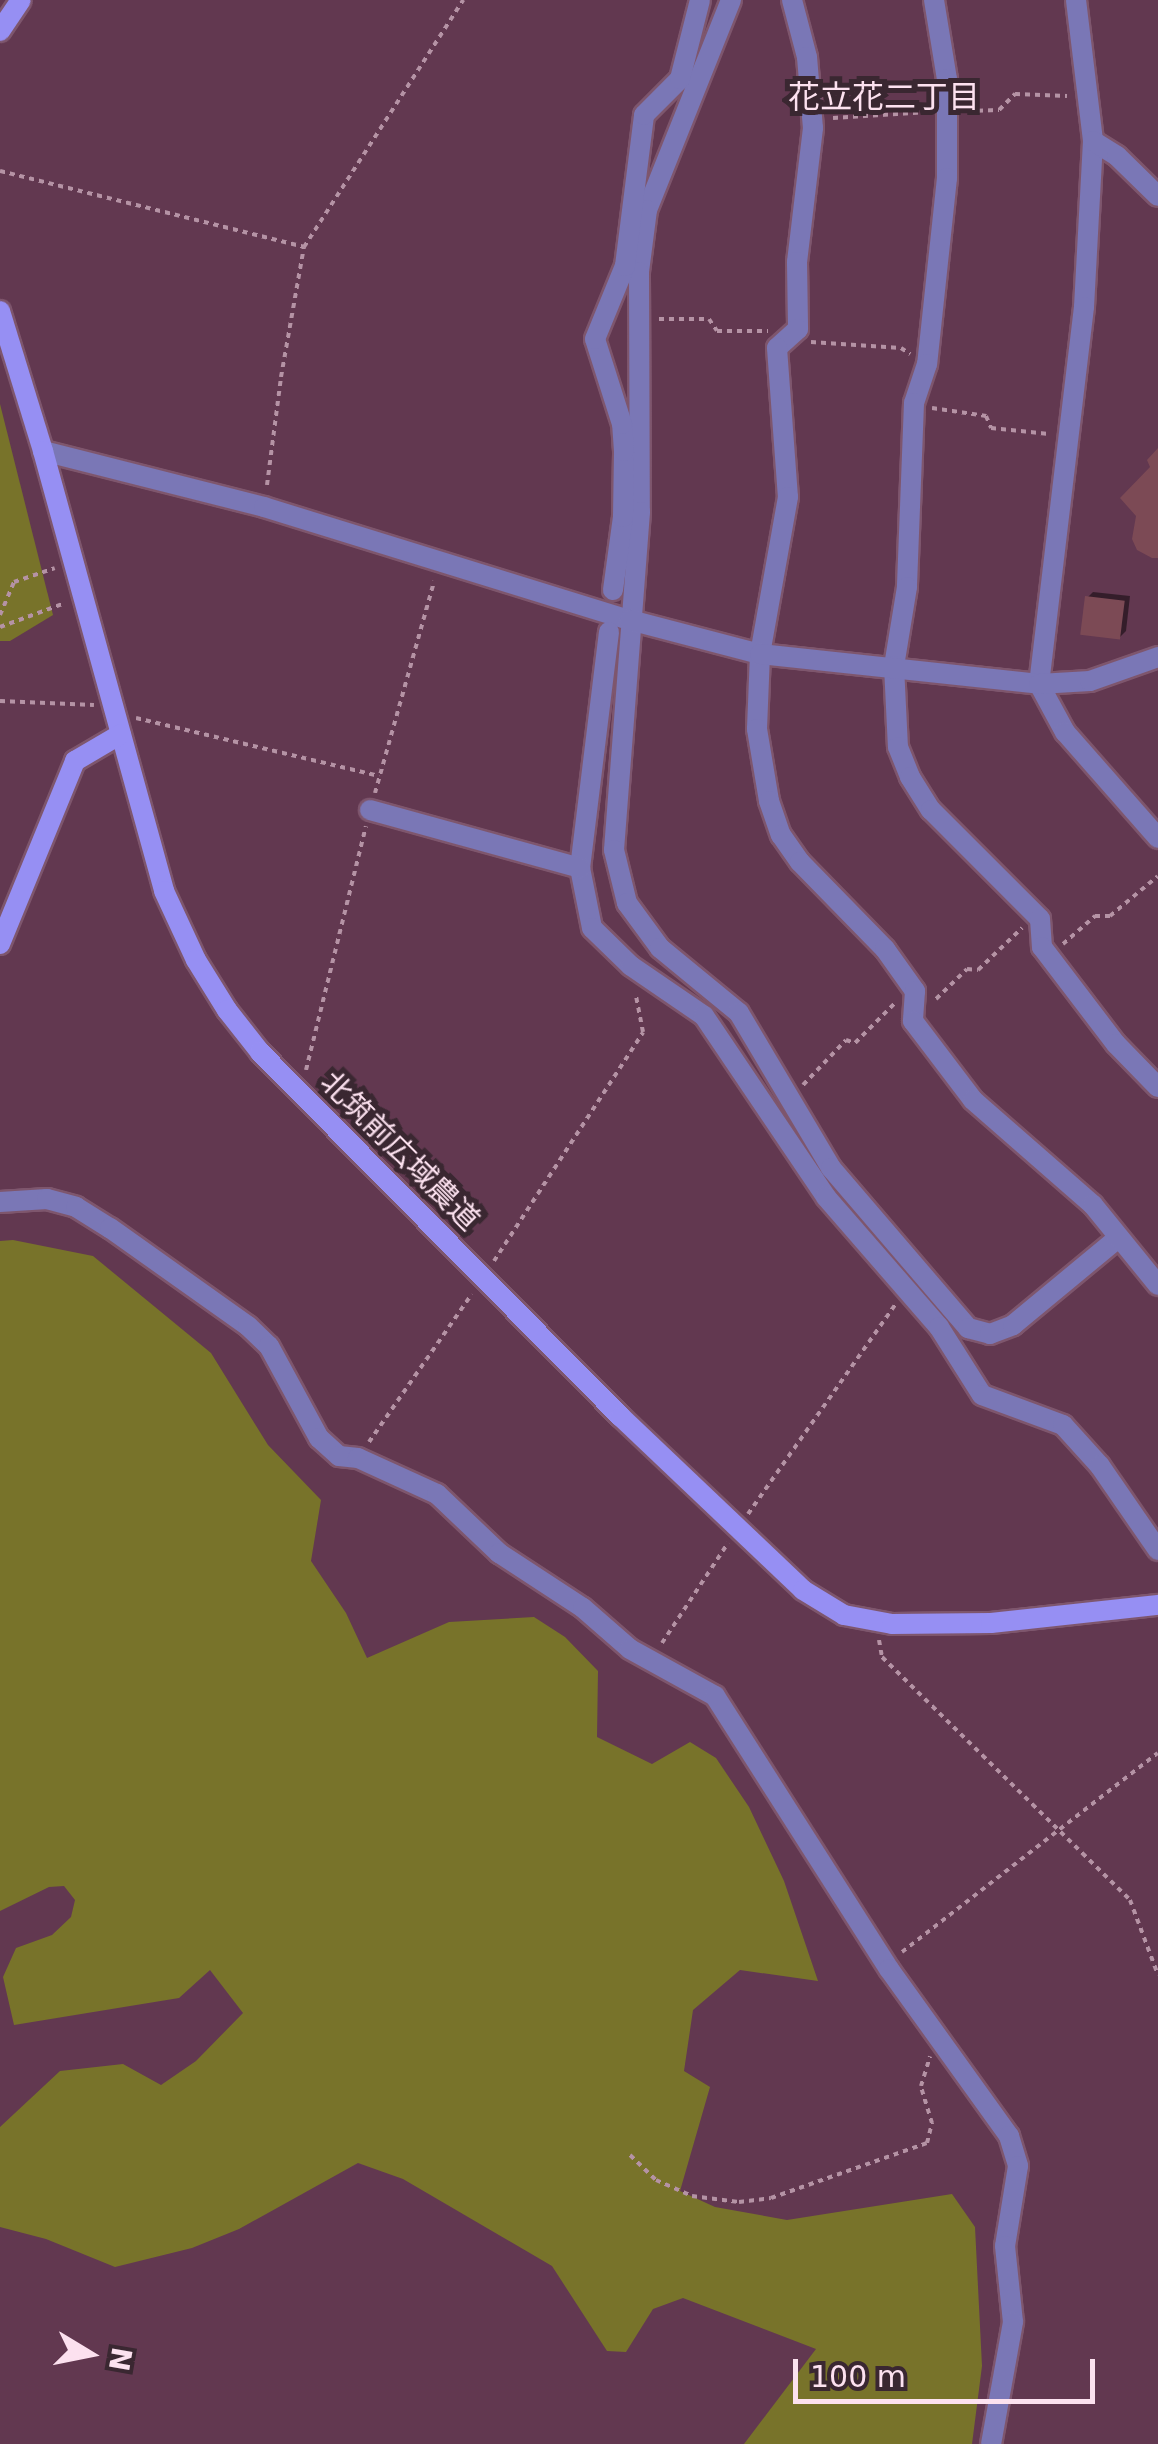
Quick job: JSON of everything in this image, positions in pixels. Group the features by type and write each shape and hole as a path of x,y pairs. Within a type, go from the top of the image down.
{"street":[{"path":"0,31 21,0"},
{"path":"613,590 623,517 624,451 622,424 595,339 626,266 644,115 680,79 700,0"},
{"path":"731,0 647,210 639,272 640,512 614,850 627,903 673,959 740,1013 831,1168 968,1328 990,1334 1013,1325 1118,1238"},
{"path":"792,0 808,56 812,118 797,262 798,328 778,348 788,497 760,654 757,729 769,801 781,835 800,862 884,949 914,991 913,1021 973,1100 1093,1205 1158,1286"},
{"path":"934,0 948,111 947,178 927,364 914,403 906,588 894,666 894,717 910,777 931,810 1040,919 1042,946 1116,1044 1158,1086"},
{"path":"1076,0 1093,141 1084,308 1039,684 1065,732 1158,838"},
{"path":"1093,141 1118,156 1158,196"},
{"name":"北筑前広域農道","path":"0,311 43,450 164,891 196,960 226,1010 300,1093 621,1417 803,1590 844,1615 876,1621 991,1623 1158,1606"},
{"path":"43,450 264,507 630,620 760,654 1039,684 1090,681 1158,657"},
{"path":"609,632 580,868 592,928 631,966 704,1016 826,1197 939,1327 982,1396 1063,1425 1100,1466 1158,1550"},
{"path":"0,944 75,761 117,719"},
{"path":"370,810 580,868"},
{"path":"658,985 673,959"},
{"path":"0,1202 46,1199 76,1207 248,1326 269,1346 319,1438 340,1456 358,1458 437,1494 499,1552 583,1608 630,1649 715,1696 940,2046 1009,2136 1018,2166 1005,2246 1012,2322 991,2444"}],"path":[{"path":"264,507 280,376 304,247 463,0"},
{"path":"812,118 998,110 1015,94 1087,97"},
{"path":"0,170 304,247"},
{"path":"914,403 986,416 992,428 1069,436"},
{"path":"0,615 14,582 74,564"},
{"path":"0,627 84,598"},
{"path":"0,701 117,719 132,717 380,776"},
{"path":"1042,946 1066,944 1095,916 1110,916 1158,876"},
{"path":"913,1021 968,969 978,970 1016,931 1040,919"},
{"path":"358,1458 484,1277 643,1032 631,966"},
{"path":"790,1100 846,1040 855,1042 888,1008 914,991"},
{"path":"651,1659 739,1526 906,1289"},
{"path":"876,1621 882,1657 1130,1900 1158,1975"},
{"path":"886,1964 1158,1753"},
{"path":"630,2154 656,2180 692,2196 739,2202 788,2192 927,2143 932,2123 921,2086 926,2060 940,2046"}],"shaded area":[{"path":"0,404 53,615 10,641 0,641"},
{"path":"13,1240 93,1256 211,1353 268,1445 321,1500 311,1561 346,1613 367,1658 449,1622 534,1617 565,1637 598,1671 597,1737 652,1764 690,1742 716,1758 749,1807 784,1881 818,1981 740,1970 693,2010 684,2071 710,2087 680,2191 715,2207 787,2220 952,2194 975,2227 982,2366 972,2444 744,2444 816,2349 683,2298 653,2309 626,2352 607,2351 552,2266 403,2179 358,2163 239,2229 192,2248 115,2267 46,2239 0,2227 0,2127 60,2071 123,2064 161,2085 196,2061 243,2013 210,1970 179,1998 14,2025 3,1977 16,1948 52,1935 71,1917 75,1900 64,1886 49,1887 0,1911 0,1241"}],"building":[{"path":"1158,448 1158,558 1152,558 1137,550 1132,539 1136,516 1120,498 1150,467 1147,460"},
{"path":"1085,596 1125,601 1120,640 1080,635"}],"district":[{"name":"花立花二丁目","path":"884,97"}]}
